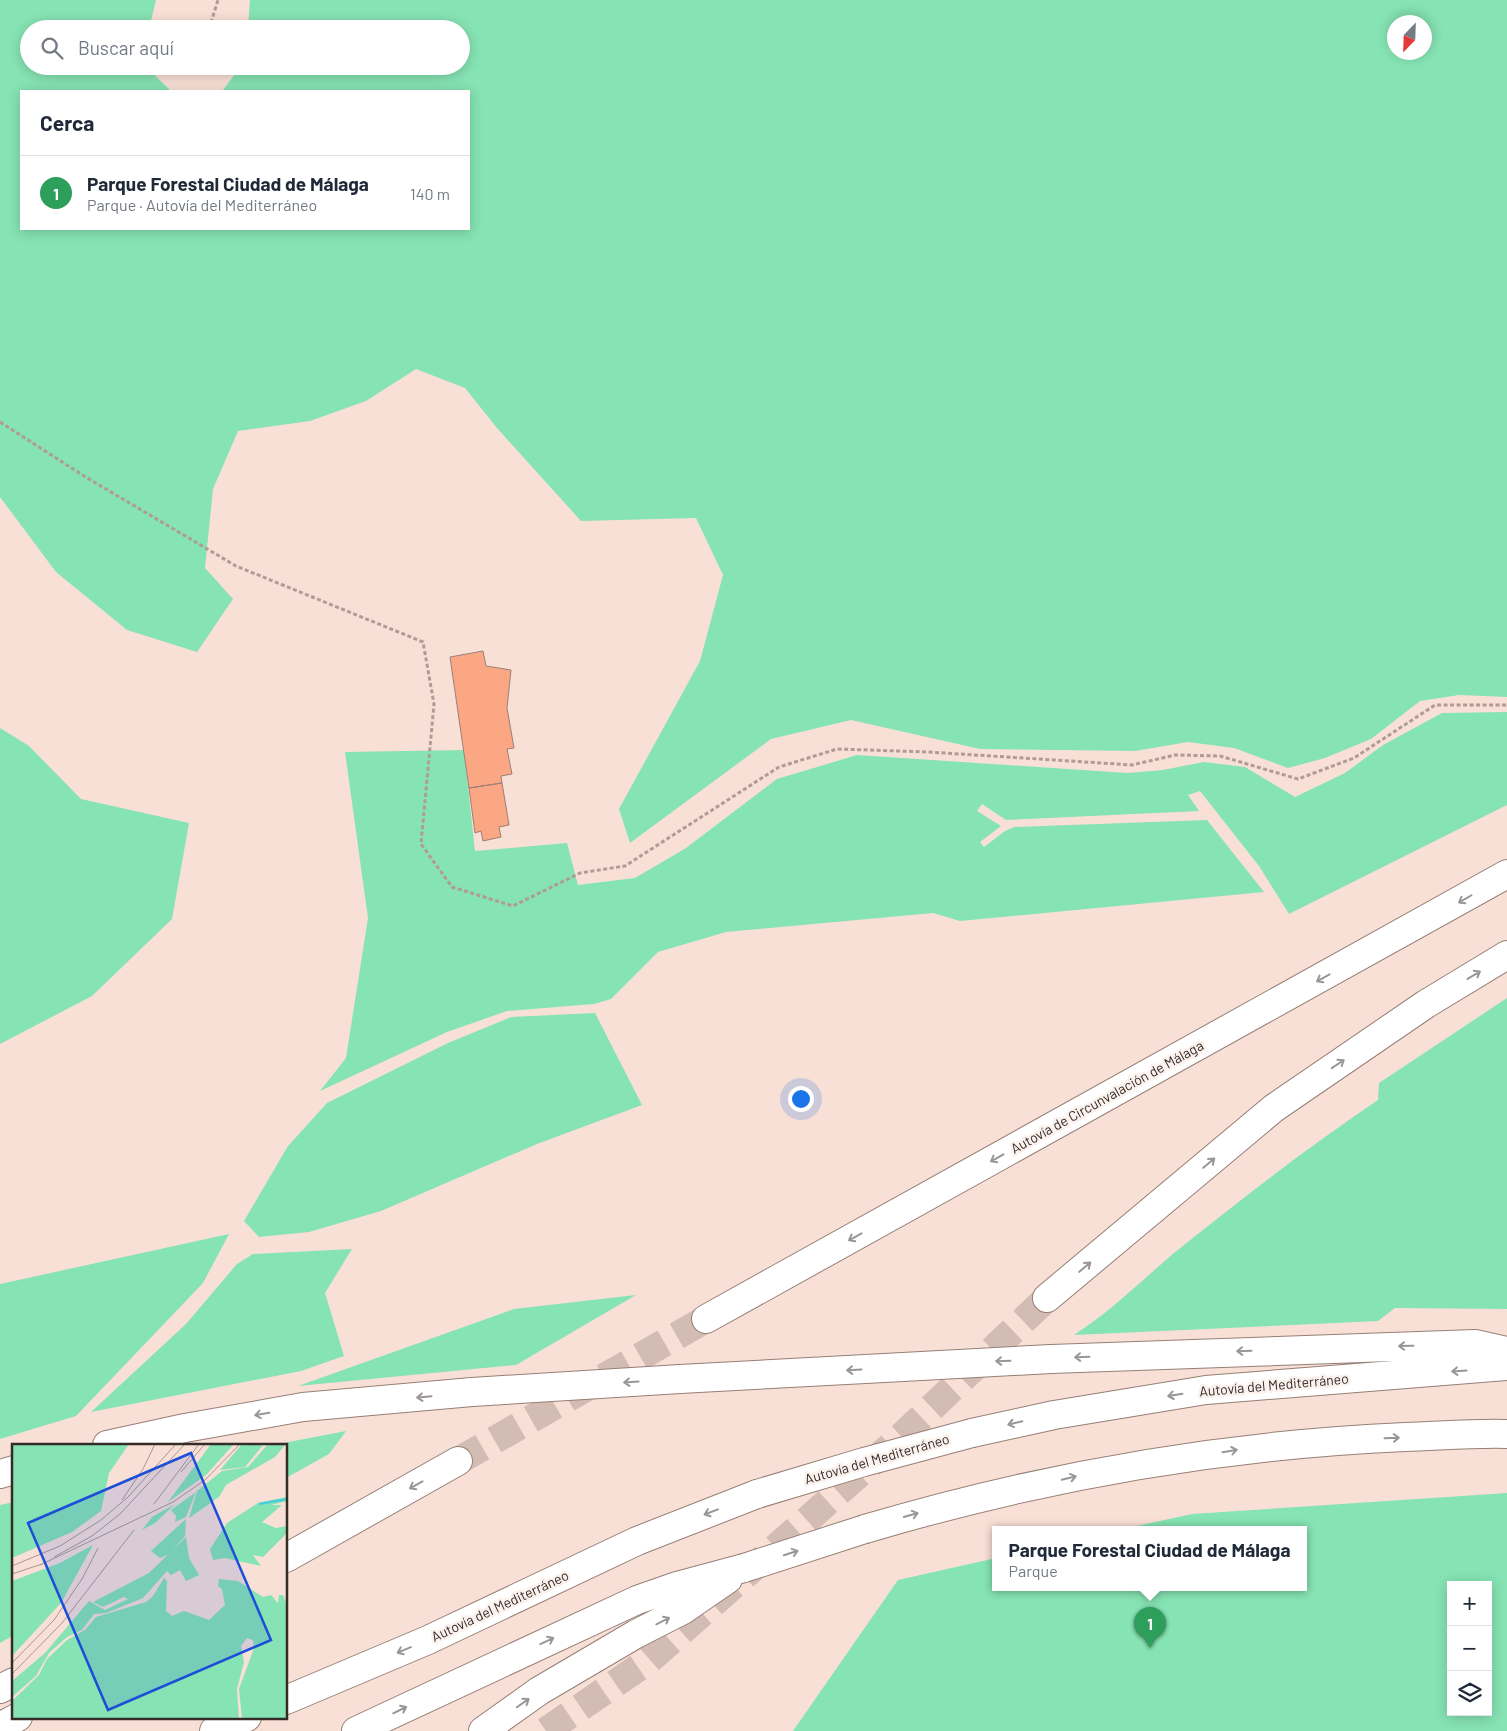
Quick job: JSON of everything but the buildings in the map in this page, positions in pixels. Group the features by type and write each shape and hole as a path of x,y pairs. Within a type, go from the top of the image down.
{"highway":[{"name":"Autovía de Circunvalación de Málaga","path":"706,1319 1507,874"},
{"path":"1047,1298 1274,1108 1426,1004 1507,955"},
{"path":"111,1444 185,1428 303,1407 472,1392 1051,1358 1475,1344 1507,1351"},
{"name":"Autovía del Mediterráneo","path":"288,1699 428,1640 637,1541 756,1494 864,1462 972,1433 1054,1414 1206,1390 1507,1366"},
{"path":"356,1731 636,1600 928,1510 1083,1475 1240,1450 1341,1440 1507,1434"},
{"path":"288,1557 458,1461"},
{"path":"483,1731 539,1692 636,1634 683,1610 744,1568"},
{"path":"0,1689 12,1683"},
{"path":"0,1727 16,1718"},
{"path":"214,1731 245,1718"}],"path":[{"path":"212,20 218,0"},
{"path":"0,422 84,476 236,566 423,642 434,704 421,844 452,887 513,906 580,873 625,866 779,767 837,749 929,752 1132,765 1175,755 1220,756 1298,779 1354,758 1435,705 1507,705"}],"green space":[{"path":"0,0 156,0 151,20 20,20 20,75 154,75 170,90 20,90 20,230 470,230 470,90 223,90 234,75 470,75 470,20 249,20 250,0 1507,0 1507,697 1459,695 1420,701 1371,739 1325,758 1288,768 1234,748 1188,742 1135,751 980,749 851,720 771,739 630,843 619,809 700,661 723,575 696,518 581,521 497,428 465,388 416,369 366,401 310,421 238,431 213,489 205,568 233,599 197,652 127,630 56,572 0,497"},
{"path":"1507,712 1507,805 1289,914 1259,866 1200,791 1188,795 1199,811 1006,820 982,804 977,811 1001,826 980,842 984,847 1005,831 1014,827 1207,820 1264,892 960,921 933,913 726,932 658,952 611,999 594,1004 507,1011 447,1032 320,1091 346,1058 368,918 345,752 464,750 475,851 567,843 578,885 635,878 686,848 777,779 857,755 1127,773 1163,770 1204,762 1245,767 1295,797 1345,773 1383,745 1442,713"},
{"path":"0,728 29,746 81,799 189,823 172,919 92,996 0,1044"},
{"path":"1507,998 1507,1309 1395,1308 1378,1321 1074,1335 1113,1306 1174,1253 1249,1194 1326,1136 1378,1100 1379,1083"},
{"path":"595,1013 642,1105 537,1144 381,1211 309,1232 259,1237 244,1221 288,1146 327,1103 448,1043 511,1017"},
{"path":"229,1234 203,1283 76,1416 0,1439 0,1284"},
{"path":"352,1249 325,1293 344,1356 301,1371 91,1412 186,1324 237,1264 253,1254"},
{"path":"636,1295 516,1365 298,1386 514,1309"},
{"path":"346,1431 329,1454 288,1477 288,1444 278,1444"},
{"path":"1507,1493 1507,1731 793,1731 898,1580 992,1559 992,1591 1307,1591 1307,1526 1137,1526 1192,1514"},
{"path":"12,1502 12,1636 0,1643 0,1505"}],"tunnel":[{"path":"546,1731 648,1661 903,1435 1047,1298"},
{"path":"458,1461 706,1319"}],"place":[{"name":"Parque Forestal Ciudad de Málaga","path":"1150,1648"}]}
